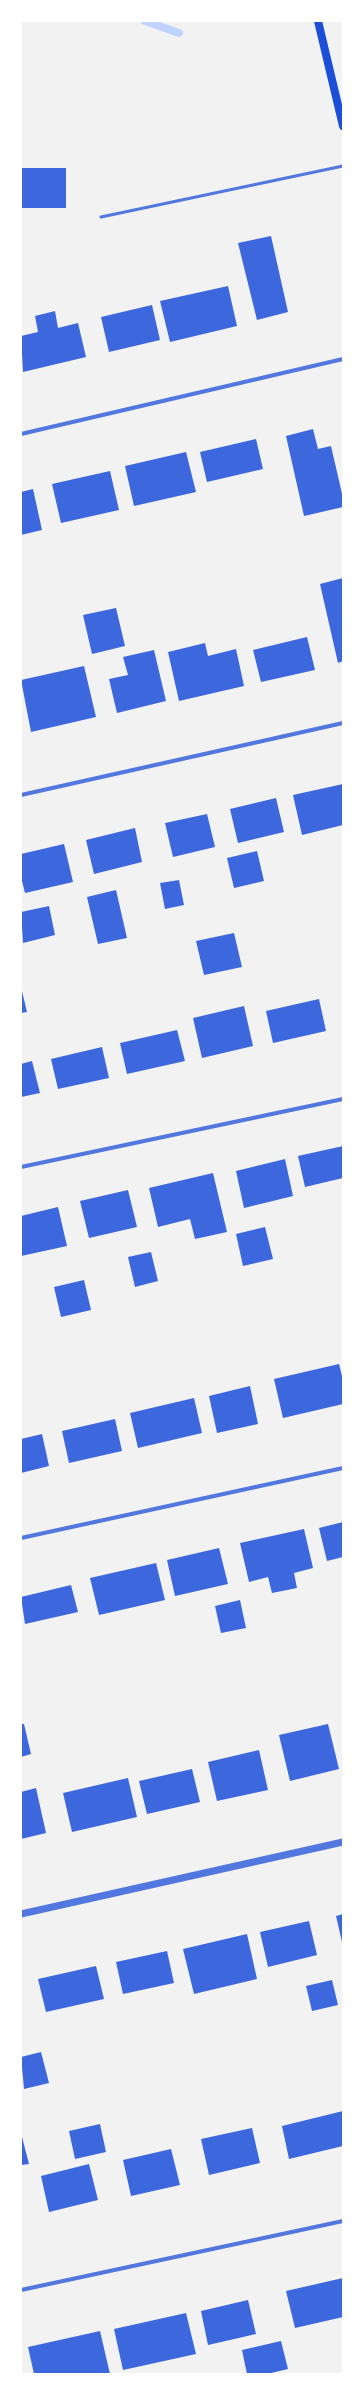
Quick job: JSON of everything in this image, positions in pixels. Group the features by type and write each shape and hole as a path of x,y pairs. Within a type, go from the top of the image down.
{"main road":[{"path":"318,21 343,126"}],"street":[{"path":"21,434 343,359"},
{"path":"21,795 343,724"},
{"path":"21,1167 343,1099"},
{"path":"21,1538 343,1468"},
{"path":"21,1914 343,1842"},
{"path":"21,2290 343,2221"}],"lane":[{"path":"102,217 343,166"}],"building":[{"path":"21,168 66,168 66,208 21,208"},
{"path":"271,236 288,312 257,320 238,243"},
{"path":"228,286 237,326 170,342 160,301"},
{"path":"152,305 160,340 109,352 101,317"},
{"path":"55,311 58,328 78,323 86,357 23,372 21,336 38,332 35,316"},
{"path":"313,429 318,449 331,446 343,498 343,507 304,516 286,436"},
{"path":"256,439 263,469 207,482 200,452"},
{"path":"186,452 196,492 134,506 125,466"},
{"path":"110,471 119,510 61,523 52,484"},
{"path":"33,489 42,530 21,535 21,492"},
{"path":"343,578 343,661 338,663 320,584"},
{"path":"116,608 125,646 92,654 83,615"},
{"path":"307,637 315,670 261,682 253,650"},
{"path":"205,643 208,656 236,649 244,686 179,701 168,652"},
{"path":"154,650 166,701 117,713 109,679 128,675 123,657"},
{"path":"84,666 96,717 31,732 21,680"},
{"path":"343,784 343,825 302,835 293,795"},
{"path":"276,798 284,832 238,843 230,809"},
{"path":"207,814 215,847 173,857 165,823"},
{"path":"135,828 142,862 94,874 86,840"},
{"path":"64,844 73,882 25,893 21,877 21,854"},
{"path":"257,851 264,881 234,888 227,858"},
{"path":"179,880 184,905 165,909 160,883"},
{"path":"116,890 127,938 98,944 87,897"},
{"path":"49,906 55,935 23,943 21,912"},
{"path":"234,933 242,967 204,975 196,941"},
{"path":"21,987 27,1012 21,1013"},
{"path":"319,999 326,1031 273,1043 266,1011"},
{"path":"244,1006 253,1046 202,1058 193,1018"},
{"path":"177,1030 185,1061 127,1074 120,1043"},
{"path":"102,1047 109,1078 58,1089 51,1059"},
{"path":"32,1061 40,1093 21,1097 21,1064"},
{"path":"343,1146 343,1178 305,1187 298,1156"},
{"path":"285,1159 293,1196 244,1208 236,1171"},
{"path":"213,1173 227,1232 195,1239 190,1219 158,1227 149,1188"},
{"path":"128,1190 137,1227 89,1238 80,1201"},
{"path":"58,1207 67,1246 21,1256 21,1216"},
{"path":"265,1227 273,1259 243,1266 236,1234"},
{"path":"151,1252 158,1281 135,1287 128,1257"},
{"path":"84,1280 91,1310 61,1317 54,1287"},
{"path":"339,1364 343,1380 343,1404 283,1418 274,1379"},
{"path":"250,1386 258,1424 217,1433 209,1396"},
{"path":"194,1398 202,1433 138,1448 130,1413"},
{"path":"115,1419 122,1451 69,1463 62,1431"},
{"path":"42,1434 49,1466 21,1473 21,1439"},
{"path":"343,1522 343,1557 327,1561 319,1528"},
{"path":"304,1529 313,1568 294,1573 297,1588 272,1593 268,1577 249,1582 240,1543"},
{"path":"219,1548 228,1584 175,1596 167,1560"},
{"path":"156,1563 165,1600 99,1615 90,1578"},
{"path":"71,1585 78,1612 25,1624 21,1597"},
{"path":"240,1600 246,1628 221,1633 215,1606"},
{"path":"21,1724 24,1724 31,1754 21,1757"},
{"path":"328,1724 339,1769 290,1781 279,1735"},
{"path":"259,1750 268,1790 217,1801 208,1762"},
{"path":"192,1769 200,1802 147,1814 139,1781"},
{"path":"128,1778 137,1817 72,1832 63,1793"},
{"path":"36,1788 46,1833 21,1839 21,1792"},
{"path":"343,1914 343,1942 342,1942 336,1916"},
{"path":"309,1921 317,1955 268,1967 260,1932"},
{"path":"247,1934 257,1979 194,1994 183,1949"},
{"path":"167,1951 174,1983 123,1994 116,1962"},
{"path":"96,1966 104,1999 46,2012 38,1979"},
{"path":"332,1980 338,2005 312,2011 306,1986"},
{"path":"41,2052 49,2083 24,2089 21,2057"},
{"path":"343,2111 343,2146 289,2159 282,2126"},
{"path":"100,2124 106,2152 75,2159 69,2131"},
{"path":"252,2128 260,2163 209,2175 201,2139"},
{"path":"21,2133 29,2164 21,2165"},
{"path":"171,2149 180,2185 131,2196 123,2160"},
{"path":"89,2164 98,2200 49,2212 41,2176"},
{"path":"343,2278 343,2317 295,2328 286,2291"},
{"path":"248,2300 256,2334 208,2345 201,2311"},
{"path":"186,2313 196,2354 123,2370 114,2329"},
{"path":"100,2331 110,2374 34,2374 28,2347"},
{"path":"281,2341 288,2369 267,2374 247,2374 242,2350"}],"waterway":[{"path":"145,21 179,33"}]}
